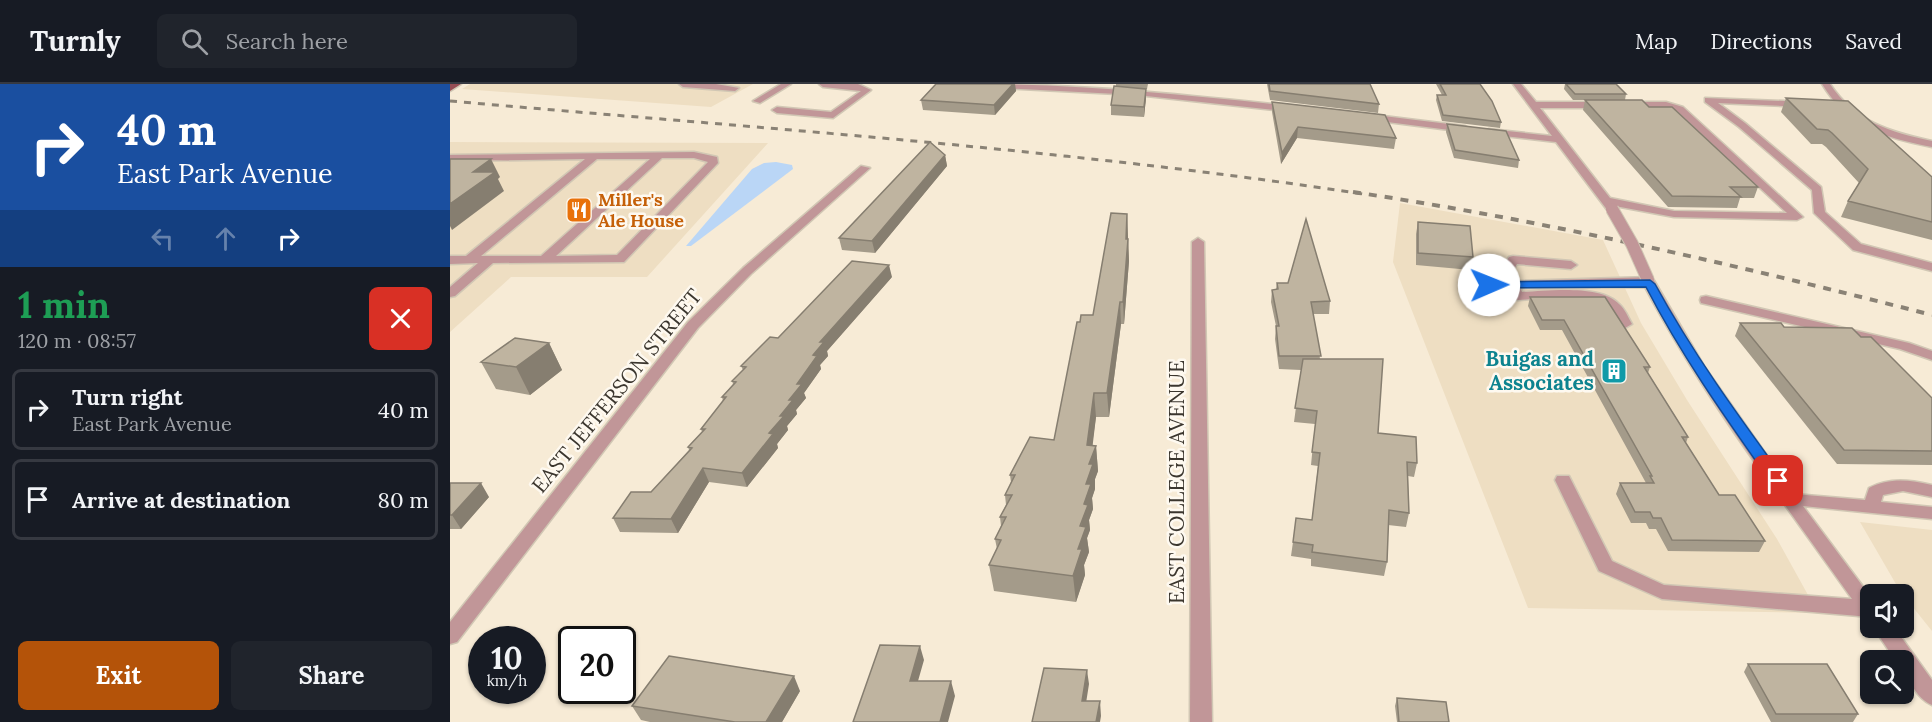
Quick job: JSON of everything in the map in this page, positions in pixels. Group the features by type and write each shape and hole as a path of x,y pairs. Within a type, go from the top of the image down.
{"main road":[{"path":"450,88 457,84"}],"street":[{"path":"682,84 735,88"},
{"path":"757,101 787,84"},
{"path":"777,110 833,115 867,90 860,86 823,84"},
{"path":"981,84 1197,95 1303,110"},
{"path":"1517,84 1609,205 1632,244 1676,334 1711,388 1860,595"},
{"path":"1826,84 1843,108"},
{"path":"1531,102 1657,100"},
{"path":"1932,144 1899,137 1843,108 1708,100 1817,189 1820,213 1857,247 1932,267"},
{"path":"1531,102 1666,105 1680,109 1797,217 1674,214 1609,205"},
{"path":"1362,117 1561,140"},
{"path":"469,260 595,156"},
{"path":"545,260 658,156"},
{"path":"450,158 707,156 713,159 713,163 620,259 450,260"},
{"name":"EAST JEFFERSON STREET","path":"450,636 693,325 747,271 865,168"},
{"name":"EAST COLLEGE AVENUE","path":"1198,242 1201,722"},
{"path":"450,293 490,260"},
{"path":"1571,265 1513,260 1505,274 1518,296 1585,295 1602,299 1615,307 1625,324"},
{"path":"1489,285 1649,282"},
{"path":"1706,300 1904,346 1932,356"},
{"path":"1563,480 1605,566 1662,592 1860,608"},
{"path":"1872,507 1875,492 1882,488 1915,487 1932,491"},
{"path":"1791,499 1932,513"},
{"path":"1891,638 1932,696"}],"shaded area":[{"path":"470,84 753,84 711,107 462,89"},
{"name":"Miller's Ale House","path":"450,142 768,143 647,277 511,277 450,332"},
{"path":"1400,203 1603,240 1641,323 1687,400 1777,539 1818,613 1528,608 1393,262"},
{"path":"1860,522 1932,530 1932,631 1914,608 1914,584 1896,584"}],"water":[{"path":"776,162 792,165 793,169 691,246 686,246 752,169 764,163"}],"building":[{"path":"936,84 1013,84 994,105 921,100"},
{"path":"1269,84 1370,84 1379,104 1270,91"},
{"path":"1440,84 1480,84 1492,101 1501,122 1443,115 1437,95 1446,95"},
{"path":"1566,84 1616,84 1626,94 1575,94"},
{"path":"1114,86 1146,89 1144,107 1111,105"},
{"path":"1786,98 1848,101 1932,177 1932,222 1848,201 1868,169 1832,133 1828,130 1817,129"},
{"path":"1585,100 1642,100 1649,107 1672,107 1758,187 1730,187 1741,197 1672,196"},
{"path":"1272,102 1385,115 1396,138 1298,127 1282,153"},
{"path":"1447,124 1506,131 1519,160 1455,150"},
{"path":"930,142 945,155 872,241 839,238"},
{"path":"450,159 491,159 473,172 495,172 450,204"},
{"path":"1111,213 1127,214 1126,239 1128,239 1123,302 1120,302 1107,393 1094,393 1087,445 1096,446 1089,464 1093,464 1086,484 1091,484 1084,504 1088,505 1080,526 1086,527 1078,549 1082,549 1073,576 989,565 1001,540 995,539 1006,517 1000,517 1012,495 1005,495 1015,475 1010,475 1030,437 1054,440 1077,322 1080,322 1081,315 1093,315"},
{"path":"1306,219 1330,301 1311,302 1321,356 1279,356 1276,326 1279,326 1272,290 1278,289 1277,283 1288,283"},
{"path":"1418,222 1470,226 1473,257 1418,253"},
{"path":"852,261 889,265 820,342 824,342 813,355 817,356 797,384 802,384 780,416 784,416 769,433 773,434 742,473 703,468 671,519 613,518 631,492 651,492 692,448 688,447 705,429 701,429 726,397 722,397 736,382 732,381 746,367 741,366 770,337 778,338"},
{"path":"1530,297 1605,297 1650,367 1644,367 1688,437 1682,437 1719,495 1735,495 1765,541 1672,540 1661,518 1653,518 1650,512 1635,512 1620,483 1654,483 1650,476 1652,476 1564,320 1542,320"},
{"path":"1740,323 1781,323 1784,327 1852,328 1861,337 1871,337 1932,398 1932,451 1844,450"},
{"path":"515,338 549,343 516,367 481,362"},
{"path":"1303,359 1383,359 1378,433 1416,437 1417,463 1407,462 1409,513 1389,510 1387,562 1312,552 1313,545 1293,542 1296,518 1312,520 1320,453 1312,452 1317,411 1295,408"},
{"path":"450,483 481,483 452,515 450,515"},
{"path":"880,645 920,646 910,681 951,681 940,722 853,722"},
{"path":"669,656 794,676 766,722 735,722 632,706 636,704 636,701"},
{"path":"1748,664 1827,664 1858,714 1776,714"},
{"path":"1044,668 1087,670 1082,701 1100,701 1096,722 1032,722"},
{"path":"1397,698 1446,702 1449,722 1399,722"}],"railway":[{"path":"450,101 1021,151 1363,194"},
{"path":"1353,192 1499,217 1644,246 1932,315"}],"place":[{"name":"Miller's Ale House","path":"579,210"},
{"name":"Buigas and Associates","path":"1614,371"}],"route":[{"path":"1489,285 1650,284 1676,334 1711,388 1778,481"}]}
